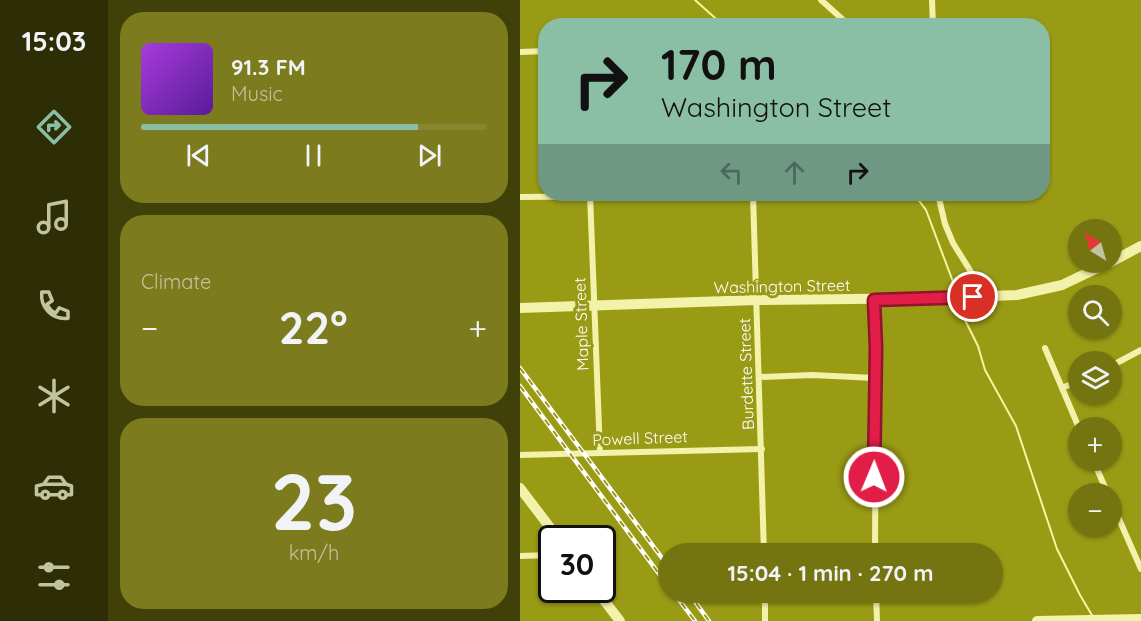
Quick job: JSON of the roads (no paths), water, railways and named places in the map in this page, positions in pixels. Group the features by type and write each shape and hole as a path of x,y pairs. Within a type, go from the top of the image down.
{"street":[{"path":"821,0 841,18"},
{"path":"932,0 933,18"},
{"path":"520,52 538,51"},
{"path":"520,197 538,196"},
{"name":"Maple Street","path":"590,201 600,453"},
{"name":"Burdette Street","path":"754,201 764,543"},
{"path":"940,201 945,224 953,243 986,296"},
{"name":"Washington Street","path":"1122,256 1141,246"},
{"name":"Washington Street","path":"520,308 757,300 874,300 1017,295 1062,285 1088,273"},
{"path":"874,300 875,543"},
{"path":"1045,348 1074,417"},
{"path":"1122,360 1141,350"},
{"path":"759,377 812,375 875,378"},
{"path":"1062,388 1068,385"},
{"name":"Powell Street","path":"520,455 762,449"},
{"path":"520,488 548,525"},
{"path":"1122,526 1141,569"},
{"path":"520,556 538,555"},
{"path":"606,603 620,621"},
{"path":"764,603 765,621"},
{"path":"876,603 877,621"},
{"path":"1037,621 1141,619"}],"waterway":[{"path":"695,0 715,18"},
{"path":"919,201 926,210 958,295"},
{"path":"960,300 964,318 978,346 985,370 1016,426 1057,549 1093,617"}],"railway":[{"path":"520,368 658,553"},
{"path":"520,386 658,572"},
{"path":"681,603 695,621"},
{"path":"696,603 709,621"}]}
